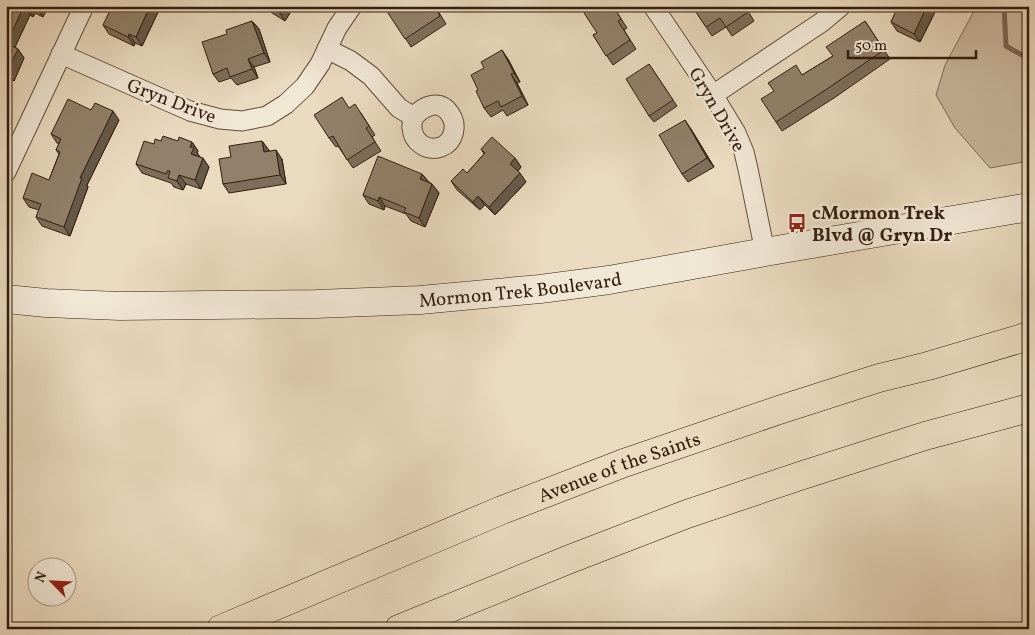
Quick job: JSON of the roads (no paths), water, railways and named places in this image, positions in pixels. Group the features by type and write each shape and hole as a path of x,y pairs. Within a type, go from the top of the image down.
{"highway":[{"name":"Avenue of the Saints","path":"221,629 502,510 624,463 880,378 1029,336"},
{"path":"399,629 570,558 687,514 916,439 1029,408"}],"main road":[{"name":"Mormon Trek Boulevard","path":"6,299 46,303 120,306 316,304 420,300 609,280 1029,207"}],"street":[{"path":"6,172 84,6"},
{"name":"Gryn Drive","path":"61,54 190,111 220,120 242,121 267,116 286,104 306,86 352,6"},
{"name":"Gryn Drive","path":"653,6 713,94 736,133 744,152 765,252"},
{"path":"713,94 822,22 841,6"},
{"path":"327,49 351,61 370,76 399,108 414,117"}],"waterway":[{"path":"1004,6 1006,46 1029,59"}],"place":[{"name":"cMormon Trek Blvd @ Gryn Dr","path":"797,223"}]}
